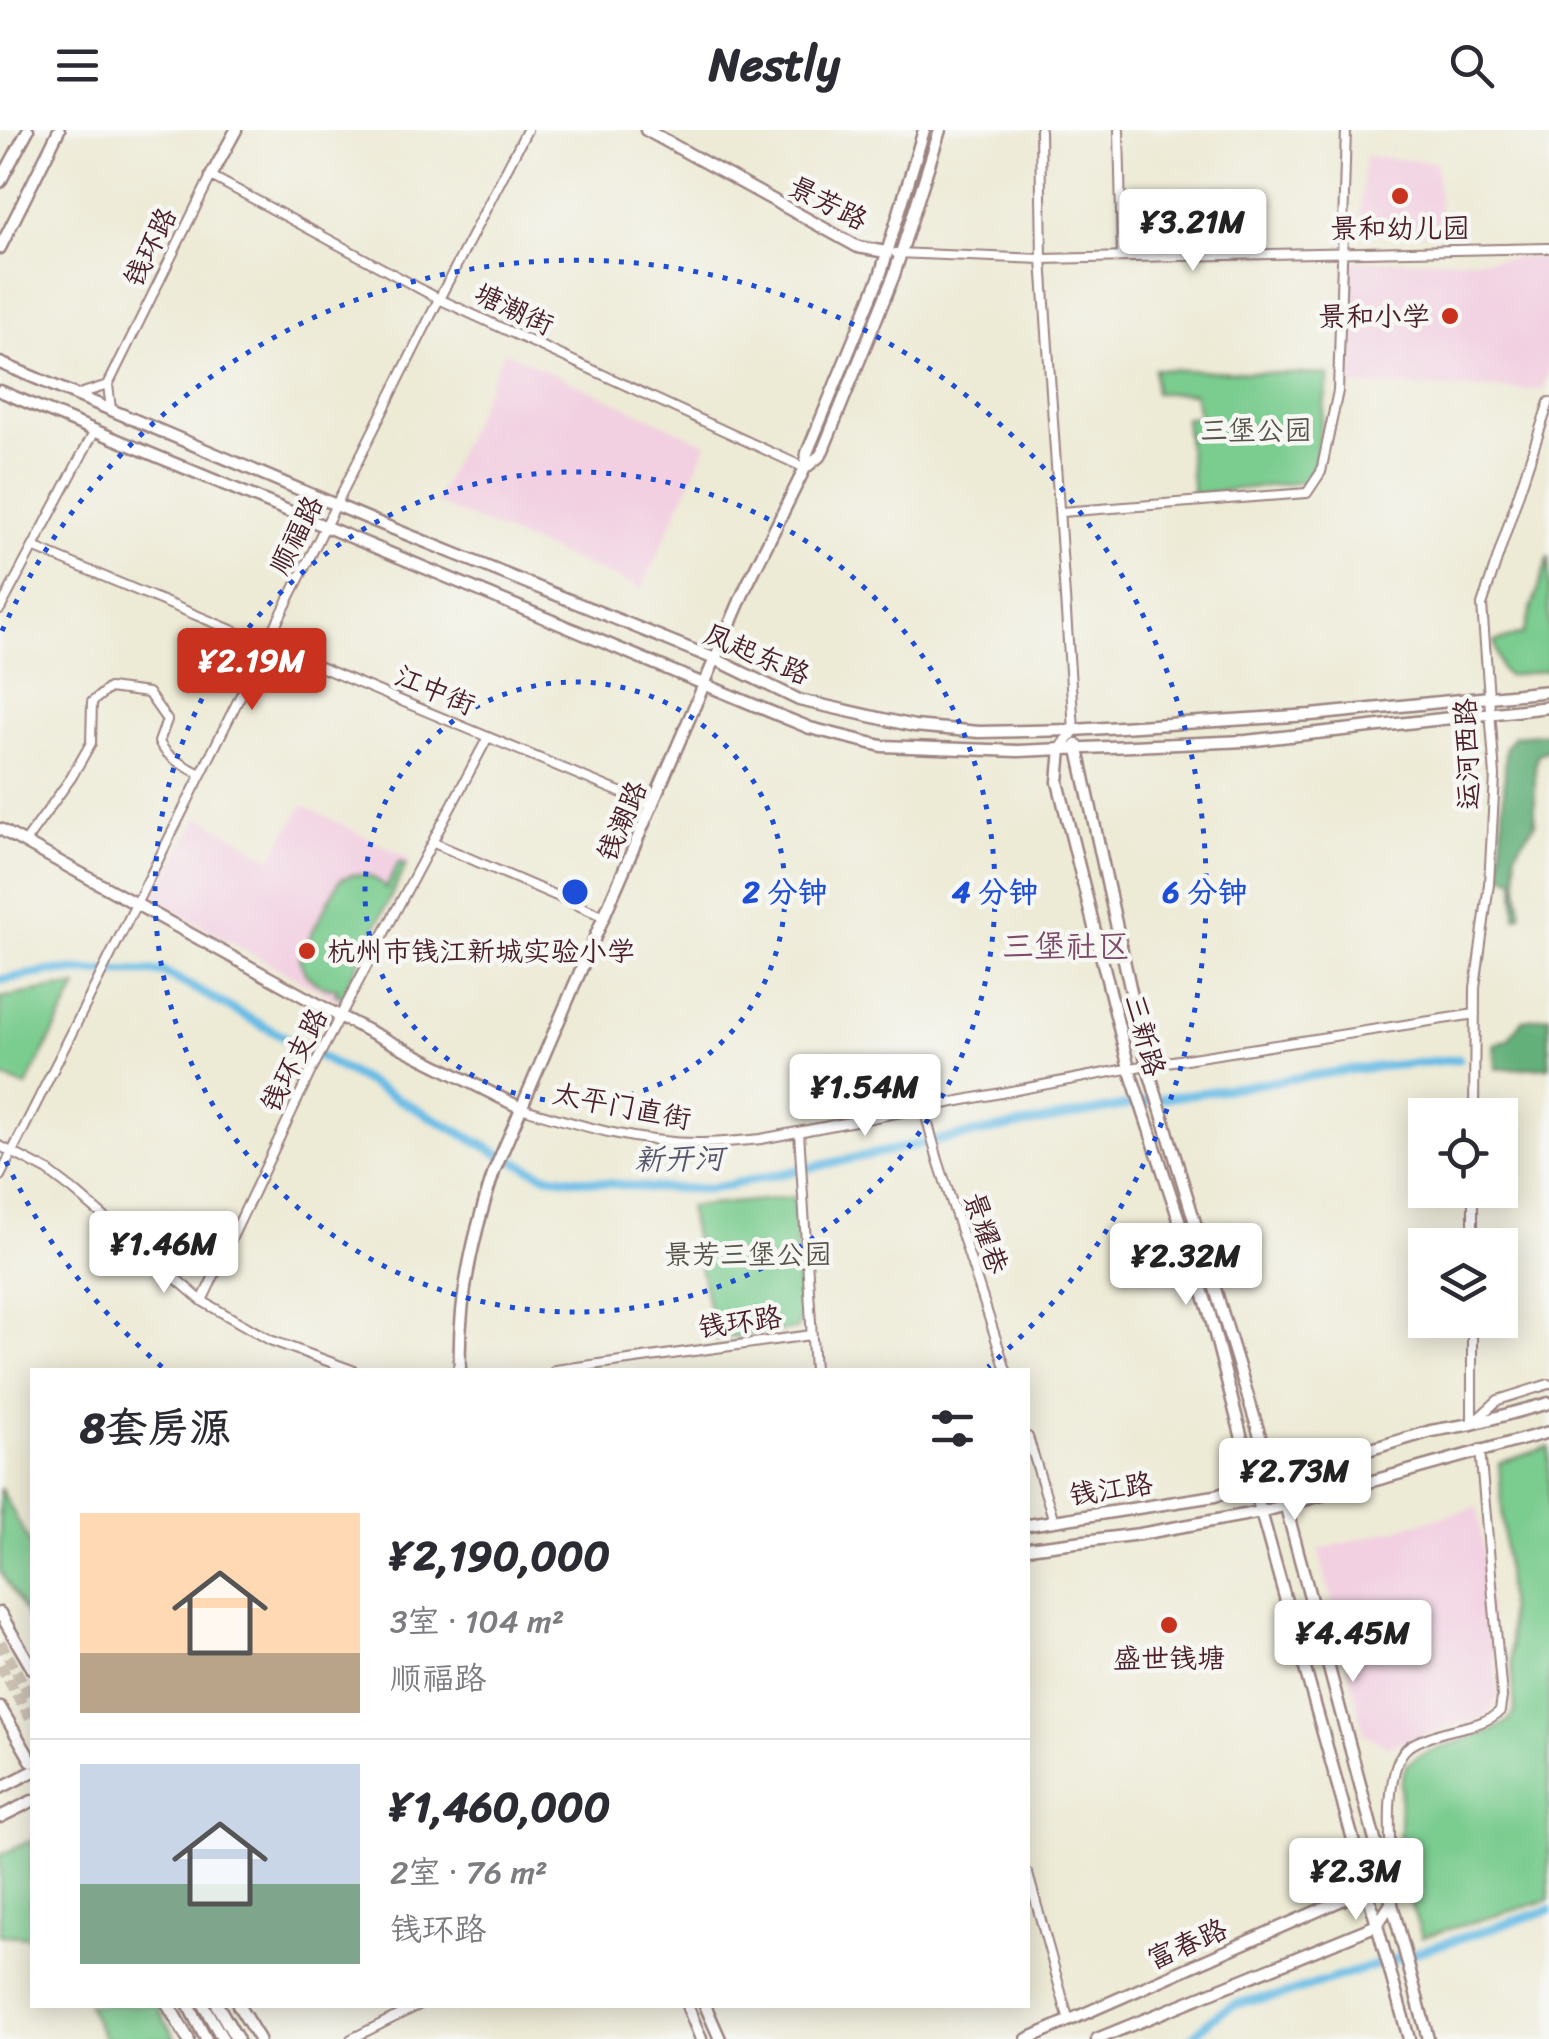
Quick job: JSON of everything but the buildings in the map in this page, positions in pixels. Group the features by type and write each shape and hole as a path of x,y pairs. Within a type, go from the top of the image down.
{"main road":[{"path":"0,182 28,130"},
{"path":"0,248 59,130"},
{"name":"钱环路","path":"211,176 236,130"},
{"name":"景芳路","path":"646,130 858,248 886,252"},
{"name":"钱潮路","path":"460,1368 458,1331 467,1274 495,1170 746,587 804,468 880,276 924,130"},
{"name":"钱潮路","path":"804,468 821,455 902,254 940,130"},
{"name":"凤起东路","path":"0,363 337,506 716,659 800,700 914,726 979,732 1074,730 1310,715 1549,691"},
{"name":"凤起东路","path":"0,391 810,728 882,746 1062,749 1246,741 1549,707"},
{"path":"1062,749 1074,730"},
{"name":"三新路","path":"1074,730 1147,1065 1284,1505 1428,2039"},
{"name":"三新路","path":"1062,749 1058,782 1129,1068 1208,1311 1409,2039"},
{"name":"太平门直街","path":"0,829 341,1017 520,1108"},
{"name":"钱江路","path":"1030,1525 1215,1496 1431,1431 1549,1402"},
{"name":"钱江路","path":"1030,1548 1140,1534 1261,1512 1549,1432"},
{"path":"0,1613 30,1665"},
{"path":"0,1708 30,1759"},
{"path":"0,1788 30,1773"},
{"path":"0,1816 30,1801"},
{"path":"1367,1889 1392,1902 1377,1925"},
{"name":"富春路","path":"1027,2039 1367,1889"},
{"name":"富春路","path":"1097,2039 1377,1925"},
{"path":"170,2008 188,2039"},
{"path":"190,2008 206,2039"},
{"path":"205,2008 222,2039"},
{"path":"219,2008 237,2039"},
{"path":"240,2008 259,2039"},
{"path":"688,2008 702,2039"},
{"path":"706,2008 720,2039"}],"street":[{"name":"顺福路","path":"0,1176 527,130"},
{"path":"1040,130 1042,259 1074,730"},
{"path":"1119,130 1122,257"},
{"path":"1061,512 1307,493 1321,472 1338,391 1346,130"},
{"name":"塘潮街","path":"211,176 439,299 804,468"},
{"name":"钱环路","path":"108,385 211,176"},
{"path":"886,252 1042,259 1549,248"},
{"path":"76,395 108,385 111,409"},
{"name":"运河西路","path":"1474,1098 1475,1014 1489,884 1495,776 1482,604 1549,402"},
{"path":"0,610 95,430"},
{"name":"江中街","path":"33,547 653,806"},
{"path":"25,842 91,743 92,702 110,688 148,693 167,720 159,742 162,748 169,757 200,774"},
{"name":"钱环支路","path":"202,1301 312,1071 488,737"},
{"path":"434,843 605,917"},
{"name":"太平门直街","path":"520,1108 639,1138 696,1143 761,1139 1129,1068 1475,1014"},
{"name":"景耀巷","path":"924,1109 1005,1368"},
{"path":"799,1132 814,1368"},
{"path":"0,1146 48,1171 73,1190 202,1301 270,1340 347,1368"},
{"name":"钱环路","path":"569,1368 812,1334"},
{"path":"1472,1338 1472,1424"},
{"path":"1472,1424 1498,1400 1549,1384"},
{"path":"1030,1443 1054,1521"},
{"name":"三新路","path":"1392,1902 1390,1793 1396,1764 1407,1748 1492,1719 1500,1712 1502,1697 1480,1449"},
{"path":"1030,1881 1069,2022"},
{"path":"350,2039 413,2008"}],"shaded area":[{"name":"景和幼儿园","path":"1365,157 1436,162 1442,235 1359,230"},
{"name":"景和小学","path":"1549,258 1549,371 1543,390 1352,386 1351,261"},
{"path":"504,351 707,444 642,589 435,503"},
{"name":"杭州市钱江新城实验小学","path":"303,805 410,859 342,1003 152,899 199,816 271,858"},
{"path":"1478,1507 1498,1696 1488,1715 1388,1747 1364,1733 1319,1550"}],"green space":[{"name":"三堡公园","path":"1154,369 1329,375 1314,466 1304,482 1193,494 1185,418 1199,417 1194,393 1155,393"},
{"path":"1549,556 1549,670 1507,676 1501,669 1494,642 1523,634"},
{"path":"1549,733 1549,750 1538,754 1535,768 1535,823 1515,852 1521,915 1516,917 1515,879 1500,873 1506,746 1514,736"},
{"path":"399,862 406,865 342,997 335,994 338,988 312,981 299,958 339,881 351,875 364,875 386,888"},
{"path":"77,987 26,1087 0,1076 0,998"},
{"path":"1549,1016 1549,1067 1496,1069 1494,1044 1508,1039 1523,1020"},
{"name":"景芳三堡公园","path":"794,1197 801,1317 797,1329 715,1339 688,1207"},
{"path":"1549,1447 1549,1900 1422,1937 1399,1869 1401,1783 1406,1765 1420,1755 1494,1730 1508,1721 1515,1710 1499,1463"},
{"path":"0,1488 30,1543 30,1621 0,1571"},
{"path":"30,1841 30,1937 0,1935 0,1855"},
{"path":"89,2008 158,2008 176,2039 105,2039"}],"waterway":[{"name":"新开河","path":"0,980 52,971 164,972 547,1176 649,1188 710,1189 934,1141 1160,1099 1355,1069 1459,1059"},
{"path":"1191,2039 1221,2012 1240,2003 1279,1996 1549,1910"}],"tunnel":[{"path":"0,1642 30,1695"},
{"path":"0,1665 30,1718"},
{"path":"199,2008 217,2039"}],"place":[{"name":"景和幼儿园","path":"1400,196"},
{"name":"景和小学","path":"1450,316"},
{"name":"杭州市钱江新城实验小学","path":"307,951"},
{"name":"盛世钱塘","path":"1169,1625"}],"district":[{"name":"三堡社区","path":"1066,946"}]}
